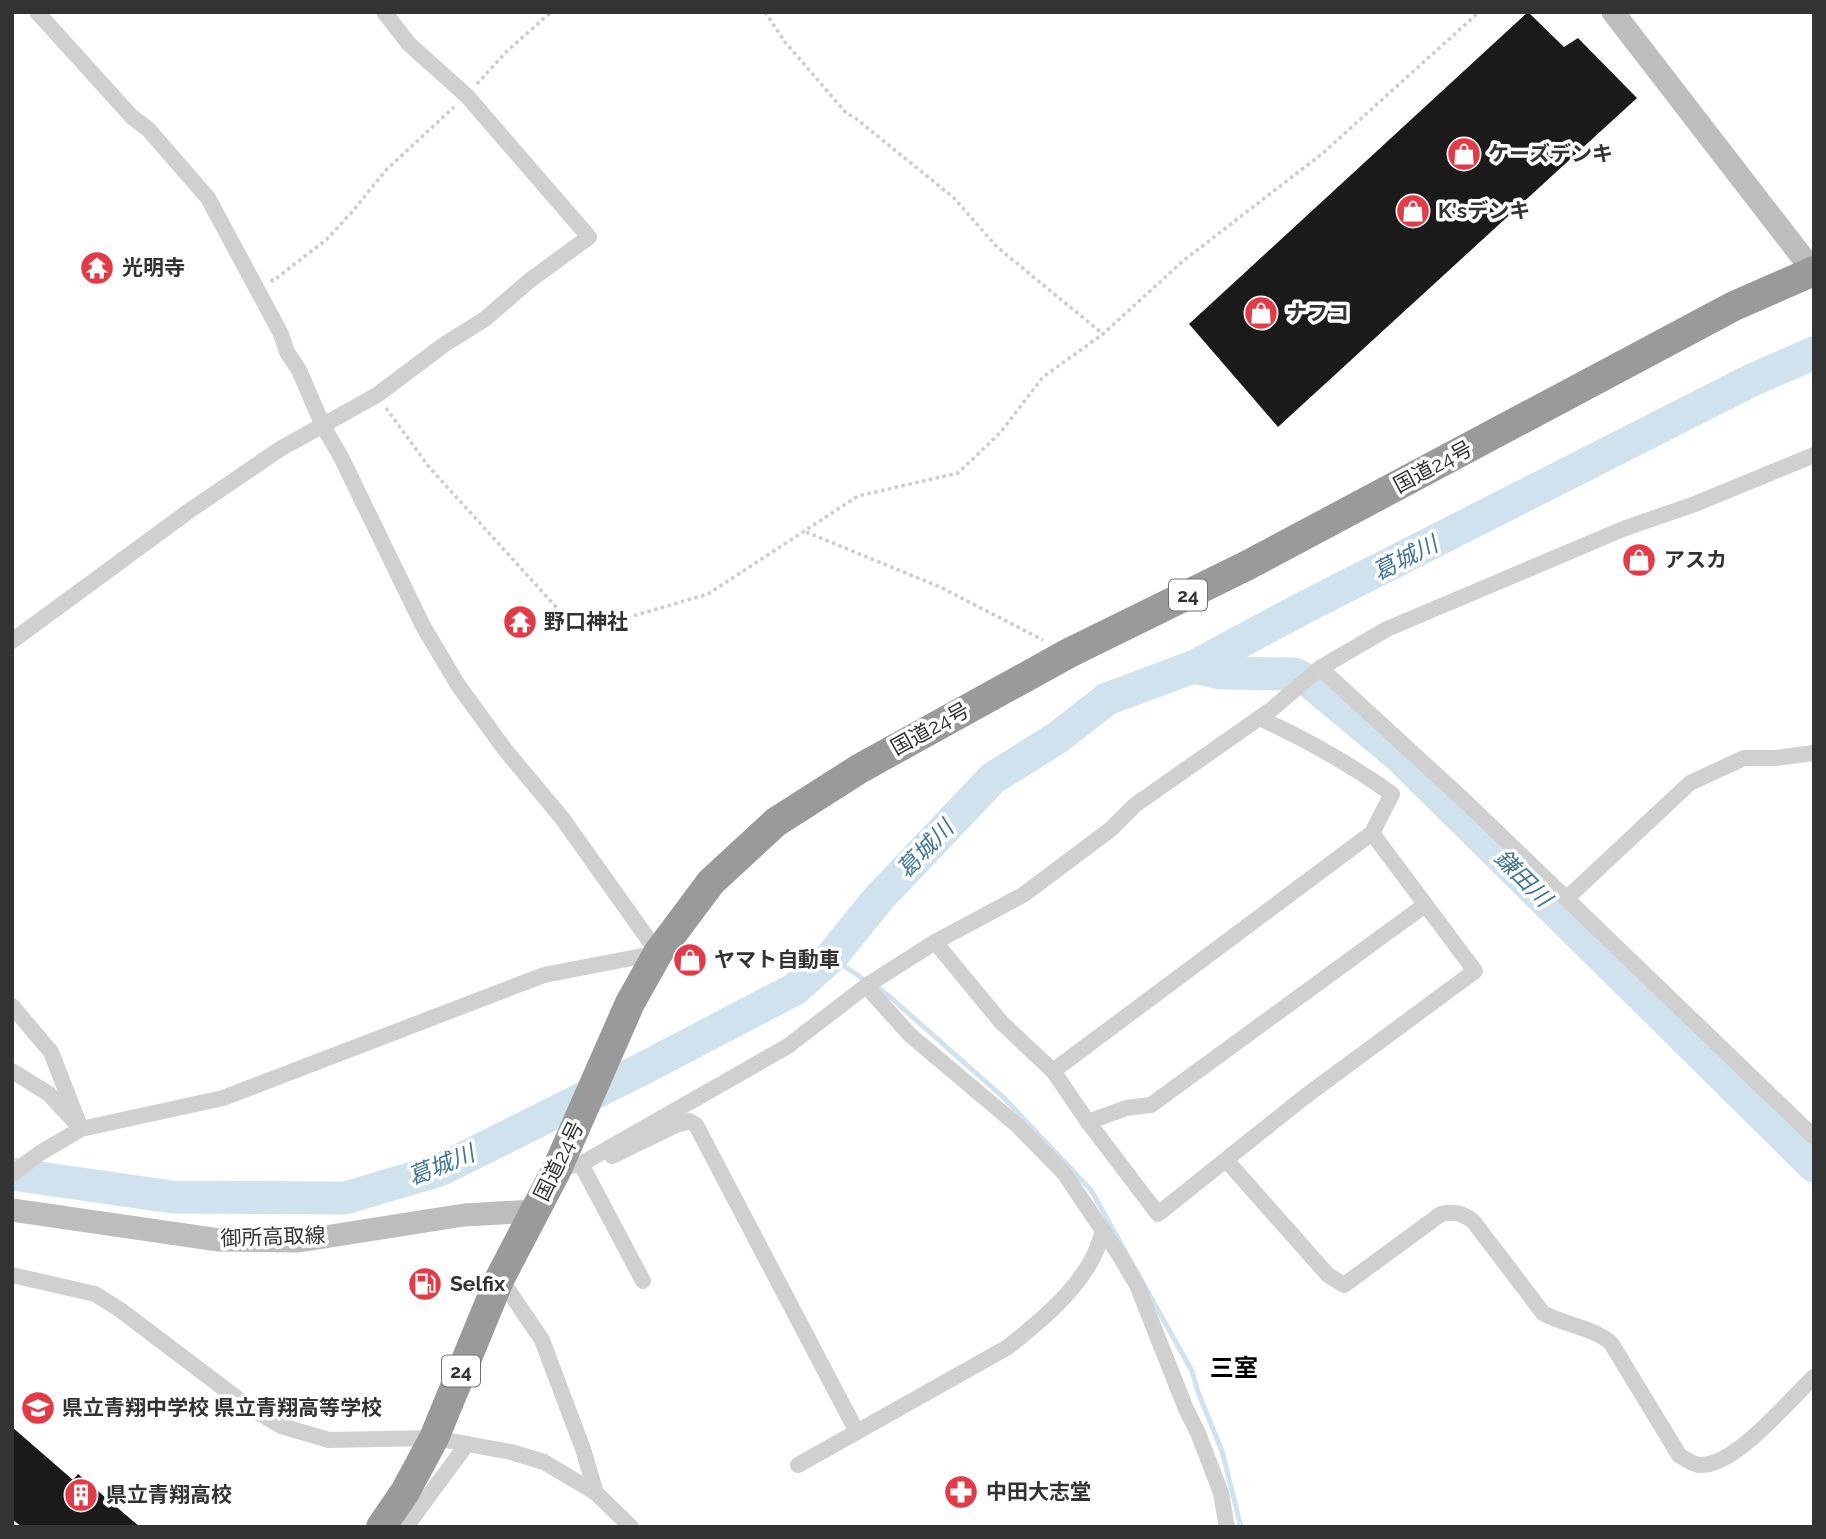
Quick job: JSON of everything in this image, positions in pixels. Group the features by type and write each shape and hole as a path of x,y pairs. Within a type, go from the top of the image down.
{"highway":[{"name":"国道24号","path":"395,1524 434,1438 500,1278 534,1211 573,1161 630,1003 658,953 711,882 776,822 859,769 1069,653 1248,565 1734,306 1814,271"}],"main road":[{"path":"1613,12 1814,271"},
{"name":"御所高取線","path":"12,1210 219,1240 299,1241 464,1215 534,1211"}],"street":[{"path":"12,1174 40,1153 81,1129 223,1098 544,975 658,953 562,818 506,751 458,685 423,626 341,457 323,426 299,370 287,352 281,334 208,198 37,12"},
{"path":"12,641 189,510 280,449 377,395 485,318 528,281 589,237 467,96 410,44 384,12"},
{"path":"573,1161 788,1046 866,986 935,942 1023,895 1111,829 1135,805 1266,713 1320,668 1387,629 1623,529 1695,504 1814,455"},
{"path":"1320,668 1467,803 1814,1137"},
{"path":"1053,1071 1371,833 1392,794 1266,713"},
{"path":"1566,899 1690,783 1744,758 1774,758 1814,753"},
{"path":"935,942 1001,1023 1053,1071 1158,1214 1303,1098 1475,971 1371,833"},
{"path":"1088,1122 1126,1108 1151,1105 1425,905"},
{"path":"866,986 910,1035 1018,1126 1064,1173 1137,1285 1216,1481 1227,1527"},
{"path":"12,1006 51,1052 81,1129"},
{"path":"12,1072 49,1094 81,1129"},
{"path":"573,1161 614,1156 676,1125 689,1121 696,1125 857,1432"},
{"path":"1226,1160 1328,1275 1344,1285 1441,1214 1450,1212 1465,1215 1473,1221 1543,1313 1559,1322 1603,1336 1611,1343 1679,1455 1688,1461 1699,1465 1723,1459 1748,1442 1814,1377"},
{"path":"573,1161 643,1281"},
{"path":"798,1465 1008,1347 1069,1290 1090,1263 1103,1232"},
{"path":"12,1275 95,1294 119,1309 246,1405 281,1426 330,1440 434,1438 511,1452 544,1462 596,1493 631,1527"},
{"path":"500,1278 542,1339 583,1449 596,1493"},
{"path":"395,1524 467,1444"}],"path":[{"path":"244,265 273,281 327,239 386,170 467,96 506,52 551,12"},
{"path":"765,12 785,42 847,114 954,198 997,247 1103,334"},
{"path":"377,395 429,467 557,608 586,630 708,594 858,496 958,473 1000,433 1044,377 1103,334 1183,261 1333,145 1479,12"},
{"path":"806,532 940,586 1069,653"}],"building":[{"name":"K'sデンキ","path":"1528,12 1564,47 1578,38 1637,98 1278,427 1189,324"},
{"path":"12,1427 73,1480 78,1474 140,1527 22,1527 12,1519"}],"waterway":[{"name":"葛城川","path":"12,1174 172,1197 345,1198 440,1170 795,989 831,957 879,898 993,778 1057,738 1107,699 1193,667 1307,606 1752,380 1814,353"},
{"name":"鎌田川","path":"1193,667 1221,673 1295,674 1310,682 1399,756 1814,1166"},
{"path":"831,957 866,981"},
{"path":"878,988 1003,1097 1091,1190 1192,1371 1222,1451 1241,1527"}],"place":[{"name":"ケーズデンキ","path":"1464,154"},
{"name":"K'sデンキ","path":"1413,211"},
{"name":"光明寺","path":"97,268"},
{"name":"ナフコ","path":"1261,313"},
{"name":"アスカ","path":"1639,560"},
{"name":"野口神社","path":"520,622"},
{"name":"ヤマト自動車","path":"690,960"},
{"name":"Selfix","path":"425,1284"},
{"name":"県立青翔中学校 県立青翔高等学校","path":"38,1408"},
{"name":"中田大志堂","path":"961,1492"},
{"name":"県立青翔高校","path":"81,1495"}],"district":[{"name":"三室","path":"1234,1368"}]}
